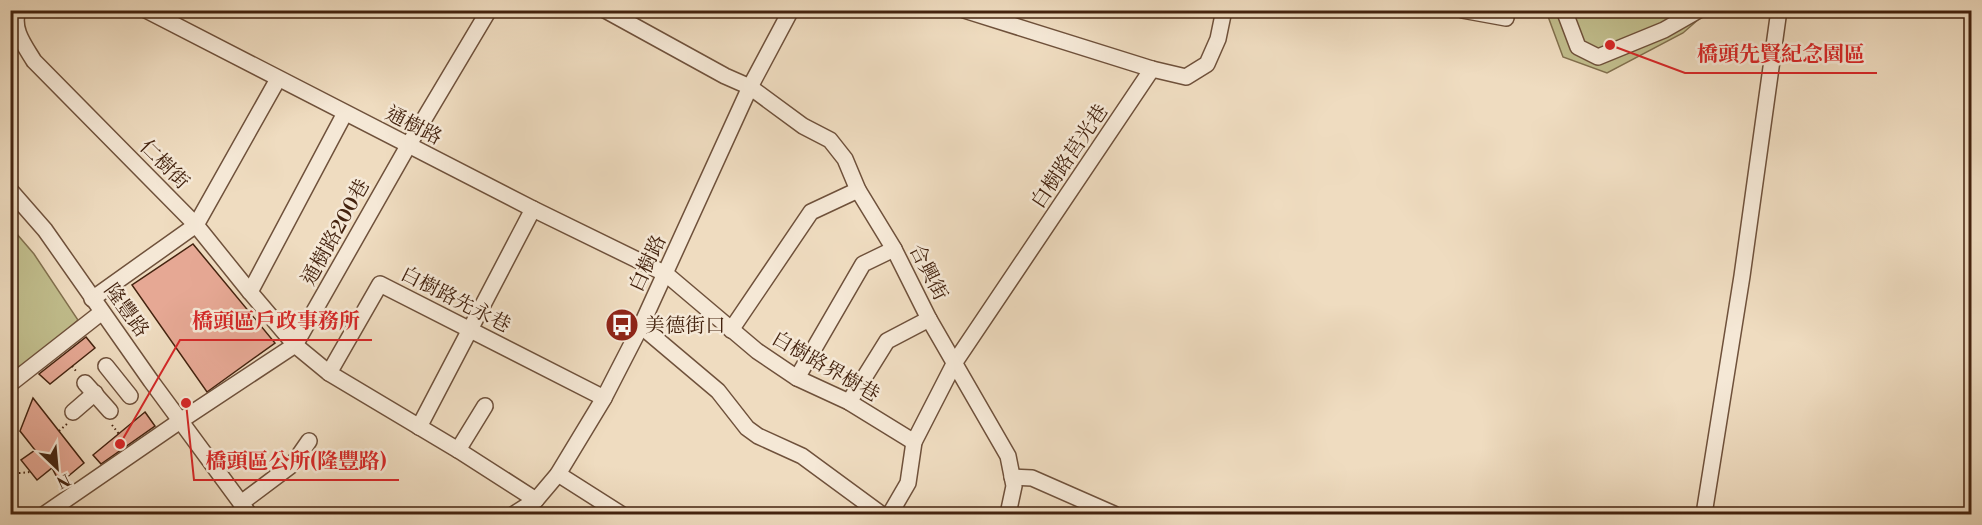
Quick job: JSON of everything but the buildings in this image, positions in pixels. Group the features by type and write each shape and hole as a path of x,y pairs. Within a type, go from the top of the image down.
{"street":[{"name":"仁樹街","path":"18,10 14,19 19,36 34,61 196,225 295,345 329,373 458,450 536,501"},
{"name":"通樹路","path":"146,10 408,146 666,274"},
{"name":"通樹路200巷","path":"45,514 295,345 408,146 489,10"},
{"name":"合興街","path":"605,10 725,76 750,87 802,126 830,140 845,159 858,190 894,249 929,319 1008,456 1014,486 1008,514"},
{"name":"白樹路","path":"514,514 536,501 558,474 604,398 666,274 750,87 791,10"},
{"path":"964,10 1186,78 1207,64 1218,39 1224,10"},
{"path":"1462,10 1506,18"},
{"path":"1564,10 1578,47 1598,57 1664,30 1699,10"},
{"path":"1704,514 1742,276 1779,10"},
{"name":"白樹路莒光巷","path":"890,514 908,483 914,442 955,362 1152,69"},
{"path":"93,299 196,225 278,79"},
{"path":"250,292 345,113"},
{"name":"隆豐路","path":"10,190 45,230 245,509"},
{"path":"731,330 811,212 858,190"},
{"path":"419,427 533,209"},
{"path":"797,378 862,264 894,249"},
{"name":"白樹路界樹巷","path":"666,274 757,351 797,378 849,402 914,442"},
{"name":"白樹路先永巷","path":"329,373 380,284 604,398"},
{"path":"10,384 102,312"},
{"path":"849,402 887,340 929,319"},
{"path":"641,326 718,391 747,428 758,436 802,456 881,514"},
{"path":"106,366 130,396"},
{"path":"73,412 90,388 110,411"},
{"path":"458,450 485,406"},
{"path":"245,509 293,464 309,441"},
{"path":"558,474 621,514"},
{"path":"1012,477 1032,478 1114,514"}],"path":[{"path":"10,474 30,472"}],"shaded area":[{"path":"1546,11 1708,11 1683,33 1607,73 1563,57"},
{"path":"10,226 34,254 78,320 11,378"}],"place":[{"name":"橋頭先賢紀念園區","path":"1610,45"},
{"name":"美德街口","path":"622,325"},
{"name":"橋頭區公所(隆豐路)","path":"186,403"},
{"name":"橋頭區戶政事務所","path":"120,444"}]}
